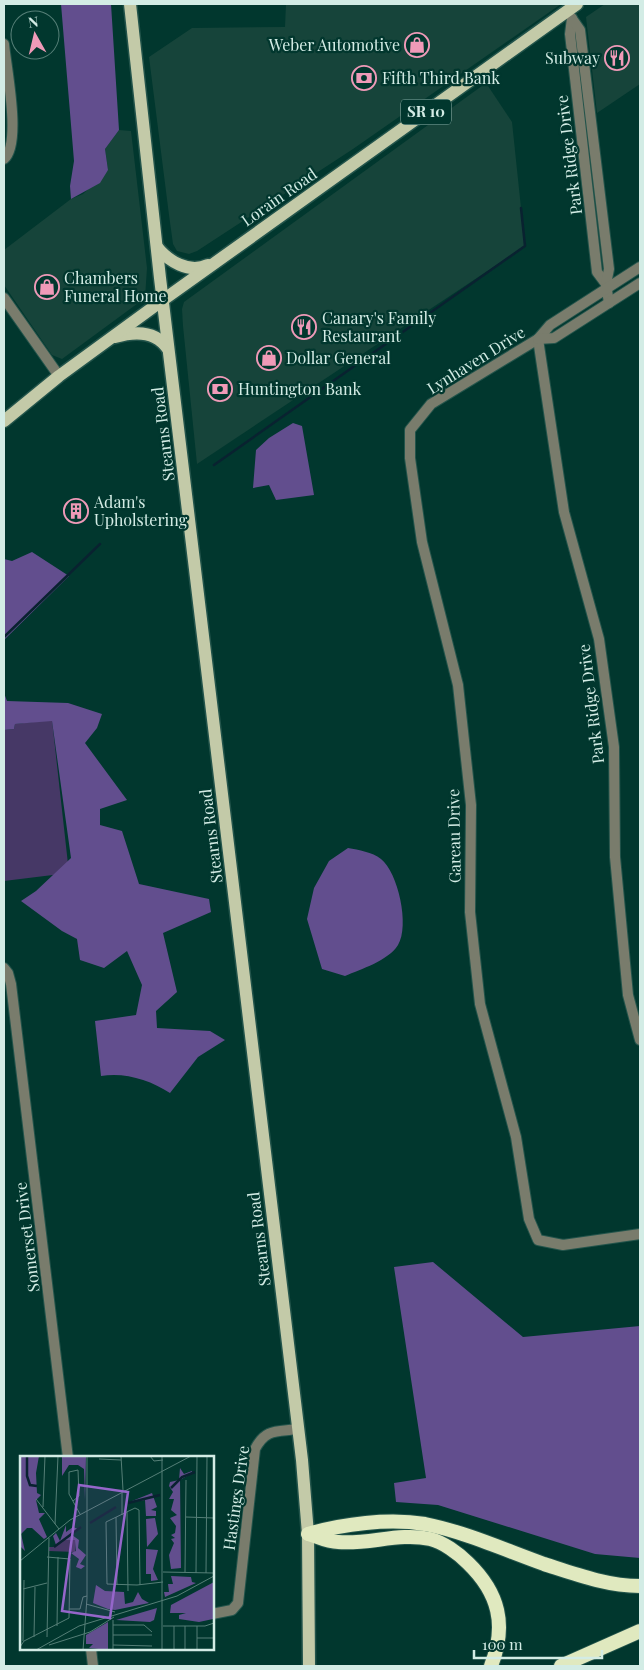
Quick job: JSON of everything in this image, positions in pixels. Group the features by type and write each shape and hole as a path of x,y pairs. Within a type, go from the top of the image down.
{"highway":[{"path":"308,1534 334,1526 388,1523 424,1524 579,1576 608,1583 640,1586"},
{"path":"308,1534 338,1542 402,1538 430,1539 458,1553 482,1576 496,1601 500,1626 497,1651 491,1666"},
{"path":"561,1666 640,1631"}],"main road":[{"name":"Stearns Road","path":"130,4 163,300 298,1429 308,1534 309,1666"},
{"name":"Lorain Road","path":"4,420 59,376 215,262 573,11"},
{"path":"157,247 166,258 179,264 204,267 215,262"},
{"path":"110,338 142,333 162,340 169,350"}],"street":[{"name":"Park Ridge Drive","path":"573,11 570,34 598,272 607,286 609,303"},
{"path":"4,44 14,135 8,156 4,159"},
{"name":"Lynhaven Drive","path":"410,430 431,404 538,339 550,325 607,286 640,267"},
{"name":"Lynhaven Drive","path":"538,339 554,338 640,283"},
{"path":"4,298 59,376"},
{"name":"Park Ridge Drive","path":"538,339 564,512 599,639 614,747 615,857 628,995 640,1040"},
{"name":"Gareau Drive","path":"410,430 410,458 422,542 458,685 471,805 470,912 480,1004 516,1137 529,1219 538,1240 563,1244 640,1234"},
{"name":"Somerset Drive","path":"4,968 12,984 68,1456"},
{"name":"Hastings Drive","path":"214,1614 232,1610 238,1603 255,1448 261,1437 272,1432 298,1429"},
{"path":"91,1650 93,1666"}],"shaded area":[{"path":"61,4 111,4 119,130 105,149 108,170 100,183 71,199 70,186 74,161"},
{"path":"286,4 561,4 353,149 197,251 189,254 177,251 173,244 149,57 192,28 285,27"},
{"path":"605,4 640,4 640,84 597,113 586,17"},
{"path":"486,83 512,122 525,246 197,464 183,326 182,309 184,302"},
{"path":"119,130 131,131 147,268 145,298 62,359 52,355 4,285 4,250 71,199 83,194 108,170 105,149"},
{"path":"293,423 302,426 314,495 276,500 269,485 253,488 256,450 269,438"},
{"path":"32,552 69,576 4,640 4,559 12,561"},
{"path":"4,693 7,701 68,703 102,714 97,728 85,743 127,800 100,809 100,825 122,831 139,884 209,899 211,912 163,933 177,992 156,1011 157,1028 210,1031 225,1040 198,1057 170,1093 154,1084 137,1078 119,1075 101,1076 95,1021 136,1015 142,985 127,951 104,968 80,960 77,939 62,931 21,901 36,891 71,858 52,721 15,724 14,729 4,730"},
{"path":"52,720 69,873 4,881 4,730 14,729 15,724"},
{"path":"348,848 374,855 387,866 393,875 397,887 403,925 398,945 394,951 374,964 345,976 322,969 307,919 314,888 329,861"},
{"path":"433,1262 523,1337 640,1326 640,1558 595,1554 438,1505 396,1502 394,1483 426,1478 394,1267"}],"waterway":[{"path":"214,465 525,246 521,208"},
{"path":"4,637 100,544"}],"place":[{"name":"Weber Automotive","path":"417,45"},
{"name":"Subway","path":"617,58"},
{"name":"Fifth Third Bank","path":"364,78"},
{"name":"Chambers Funeral Home","path":"47,287"},
{"name":"Canary's Family Restaurant","path":"304,327"},
{"name":"Dollar General","path":"269,358"},
{"name":"Huntington Bank","path":"220,389"},
{"name":"Adam's Upholstering","path":"76,511"}]}
